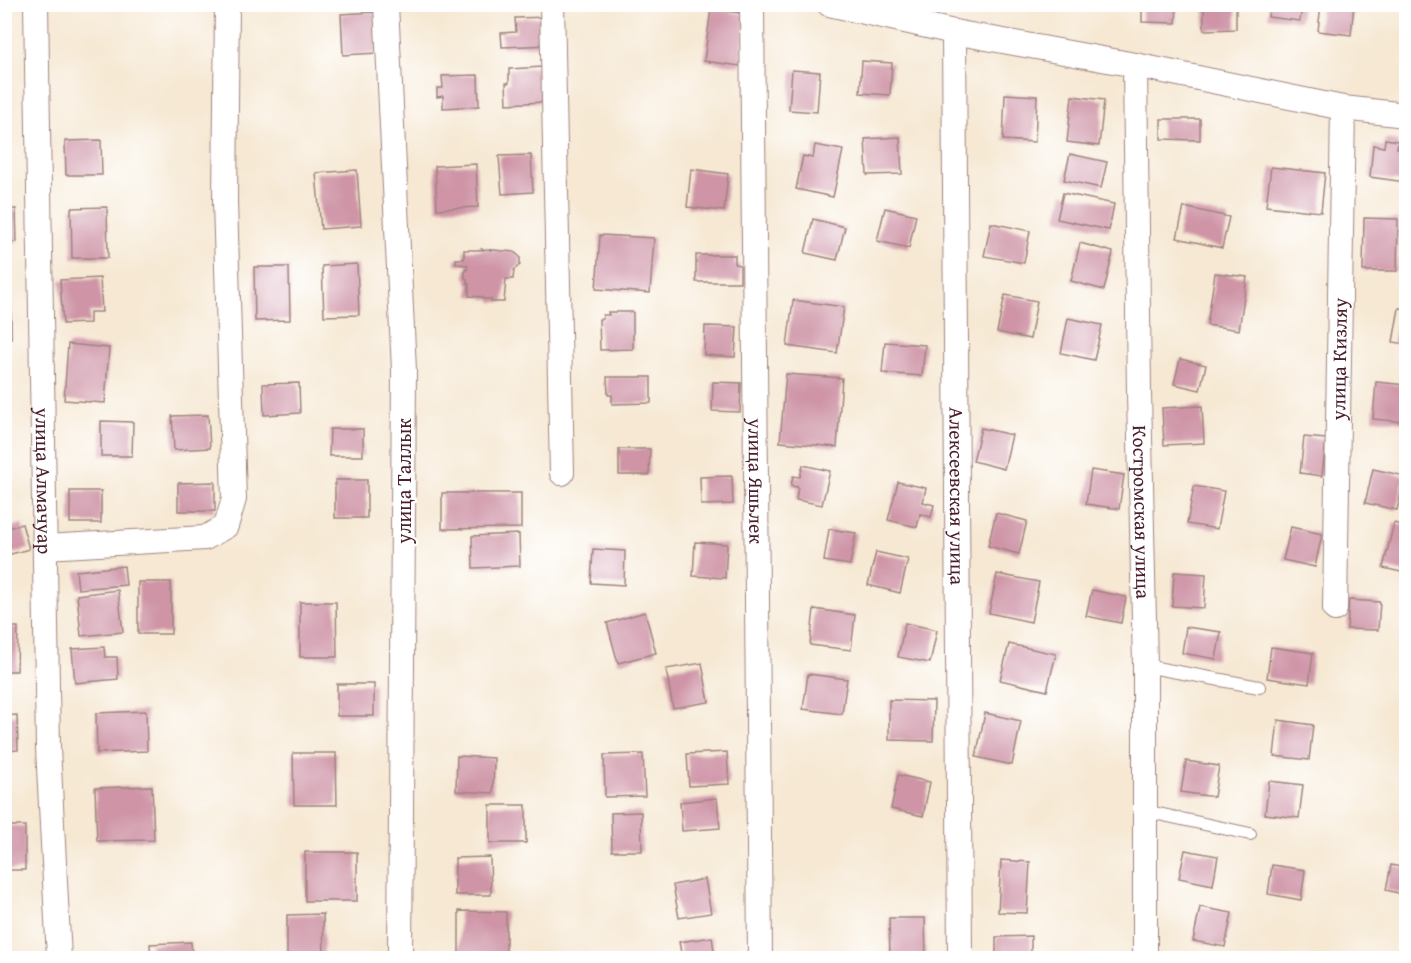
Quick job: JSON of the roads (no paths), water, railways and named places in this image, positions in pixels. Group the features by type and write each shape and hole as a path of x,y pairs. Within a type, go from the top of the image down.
{"street":[{"name":"улица Алмачуар","path":"36,4 48,748 59,958"},
{"path":"45,547 205,538 226,526 234,498 225,201 227,4"},
{"name":"улица Таллык","path":"386,4 405,370 400,958"},
{"path":"552,4 562,473"},
{"name":"улица Яшьлек","path":"752,4 760,958"},
{"path":"829,4 954,32 1135,65 1343,108 1407,115"},
{"name":"Алексеевская улица","path":"954,32 960,958"},
{"name":"Костромская улица","path":"1135,65 1138,393 1145,666 1145,958"},
{"name":"улица Кизляу","path":"1335,609 1343,108"}],"lane":[{"path":"1145,666 1259,687"},
{"path":"1145,811 1250,834"}]}
